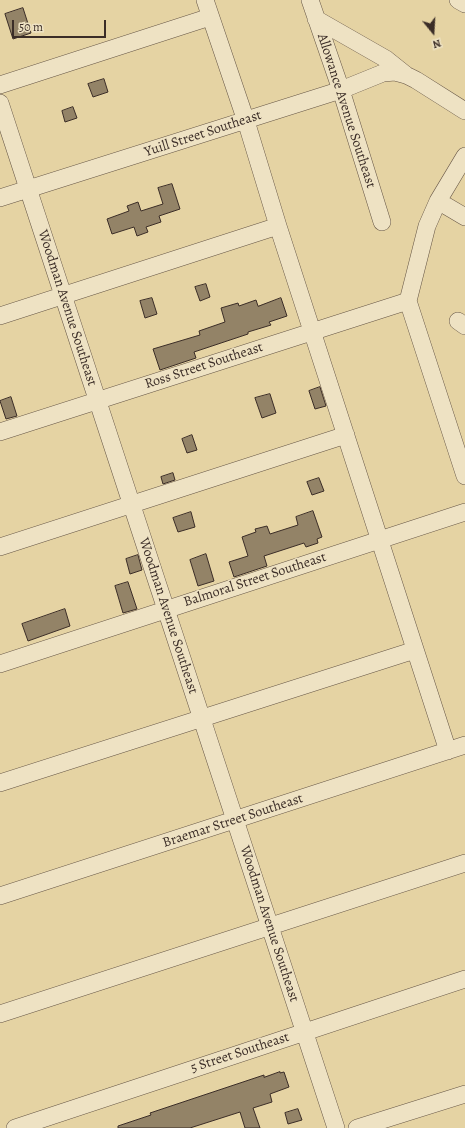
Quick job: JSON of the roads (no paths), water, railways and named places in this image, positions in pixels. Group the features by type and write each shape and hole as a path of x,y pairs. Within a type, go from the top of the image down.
{"street":[{"path":"204,0 246,121 278,226 448,751"},
{"name":"Allowance Avenue Southeast","path":"310,0 341,90 382,222"},
{"path":"458,0 465,4"},
{"path":"0,85 210,17"},
{"path":"316,19 386,59 406,75 465,111"},
{"name":"Yuill Street Southeast","path":"0,198 341,90 383,73 395,72 406,75"},
{"name":"Woodman Avenue Southeast","path":"0,103 270,926 333,1127"},
{"path":"465,156 438,201 427,226 408,300 465,476"},
{"path":"438,201 465,217"},
{"path":"0,316 278,226"},
{"name":"Ross Street Southeast","path":"0,432 408,300"},
{"path":"0,548 346,435"},
{"name":"Balmoral Street Southeast","path":"0,664 465,512"},
{"path":"0,783 415,650"},
{"name":"Braemar Street Southeast","path":"0,896 465,746"},
{"path":"0,1014 465,863"},
{"name":"5 Street Southeast","path":"15,1128 465,979"},
{"path":"358,1128 465,1094"}]}
